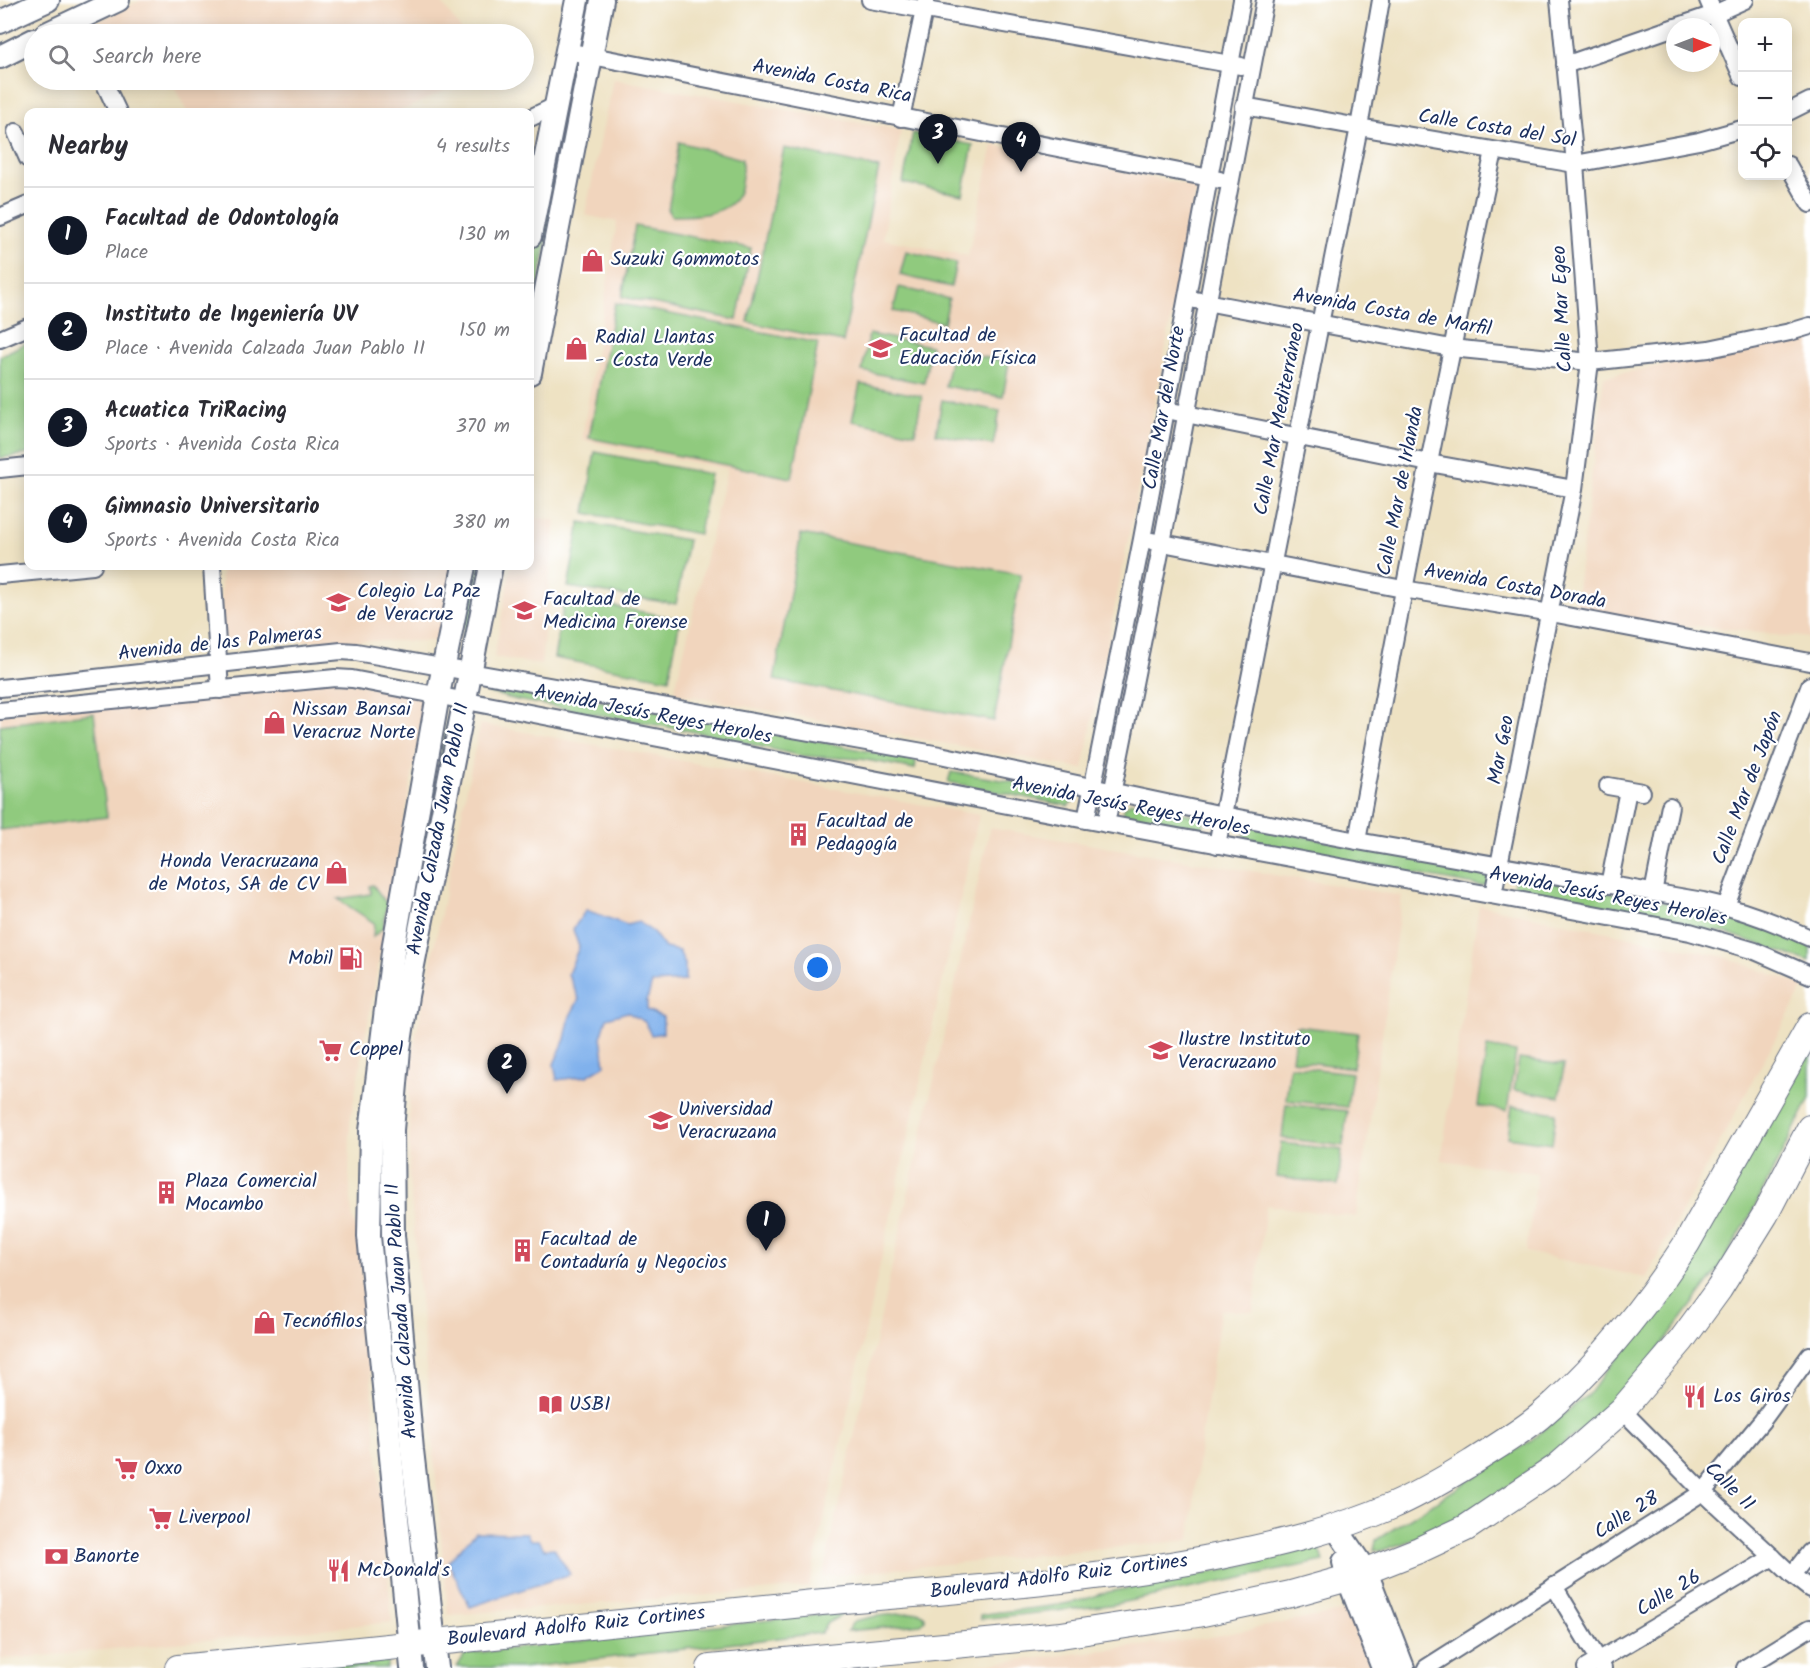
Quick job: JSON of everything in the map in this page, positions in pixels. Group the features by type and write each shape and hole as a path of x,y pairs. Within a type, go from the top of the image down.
{"main road":[{"path":"0,22 48,0"},
{"path":"83,24 118,0"},
{"path":"534,215 577,0"},
{"path":"534,353 602,0"},
{"path":"0,57 24,45"},
{"name":"Avenida Calzada Juan Pablo II","path":"437,1668 412,1450 393,1235 393,1119 408,926 438,695 463,570"},
{"name":"Avenida Calzada Juan Pablo II","path":"410,1656 369,1236 371,1131 385,1009 464,700 490,570"},
{"name":"Boulevard Adolfo Ruiz Cortines","path":"178,1668 410,1656 434,1641 795,1604 941,1593 1095,1577 1241,1552 1336,1528 1395,1505 1447,1478 1536,1419 1591,1367 1627,1327 1676,1260 1810,1026"},
{"path":"710,1668 1061,1635 1219,1610 1292,1594 1357,1575 1466,1528 1557,1467 1622,1410 1681,1341 1719,1289 1765,1215 1810,1128"},
{"path":"369,1236 393,1235"},
{"path":"1336,1528 1403,1668"},
{"path":"1357,1575 1383,1668"}],"street":[{"path":"870,0 925,5 1251,68"},
{"name":"Calle Mar del Norte","path":"1086,820 1142,539 1242,0"},
{"name":"Calle Mar del Norte","path":"1106,824 1265,0"},
{"name":"Calle Mar Mediterráneo","path":"1217,845 1359,127 1381,0"},
{"name":"Calle Mar Egeo","path":"1551,613 1574,489 1590,362 1575,164 1559,0"},
{"path":"1692,18 1711,7 1745,0"},
{"path":"901,118 925,5"},
{"path":"1711,7 1741,72"},
{"path":"1565,65 1666,30"},
{"name":"Avenida Costa Rica","path":"567,51 1230,183"},
{"path":"108,90 116,108"},
{"path":"1792,110 1810,101"},
{"path":"534,116 555,106"},
{"name":"Calle Costa del Sol","path":"1244,106 1575,164 1699,141 1738,130"},
{"path":"16,132 24,150"},
{"name":"Calle Mar de Irlanda","path":"1357,841 1403,589 1451,348 1494,151"},
{"path":"1792,172 1810,204"},
{"path":"0,217 24,207"},
{"name":"Avenida Costa de Marfil","path":"1187,299 1451,348 1590,362 1709,349 1810,326"},
{"path":"0,339 24,329"},
{"path":"1166,410 1429,463 1574,489"},
{"path":"0,470 24,467"},
{"name":"Avenida Costa Dorada","path":"1142,539 1403,589 1551,613 1810,662"},
{"path":"0,575 52,570"},
{"path":"212,570 220,690"},
{"name":"Mar Geo","path":"1493,895 1551,613"},
{"name":"Avenida de las Palmeras","path":"0,688 341,651 444,669"},
{"name":"Avenida Jesús Reyes Heroles","path":"444,669 940,755 1357,841 1726,906 1772,921 1810,938"},
{"path":"0,711 343,678 438,695"},
{"name":"Calle Mar de Japón","path":"1726,906 1810,686"},
{"name":"Avenida Jesús Reyes Heroles","path":"438,695 1106,824 1711,936 1755,951 1810,975"},
{"path":"1608,786 1635,791 1609,885"},
{"path":"1653,893 1670,806"},
{"name":"Calle 28","path":"1426,1668 1703,1492 1762,1421 1810,1355"},
{"name":"Calle 11","path":"1622,1410 1703,1492 1810,1589"},
{"path":"1792,1575 1810,1552"},
{"name":"Calle 26","path":"1596,1665 1773,1557"},
{"path":"1554,1586 1596,1665"},
{"path":"1745,1668 1810,1628"}],"shaded area":[{"path":"141,0 440,0 457,24 93,24"},
{"name":"Facultad de Educación Física","path":"613,79 901,130 883,239 968,256 993,145 1197,187 1083,769 674,693 727,469 582,440 617,222 585,215"},
{"path":"176,90 446,90 408,108 185,108"},
{"path":"1810,335 1810,638 1709,627 1665,625 1575,607 1604,377"},
{"name":"Facultad de Medicina Forense","path":"534,517 556,520 541,665 494,657 510,570 534,570"},
{"name":"Colegio La Paz de Veracruz","path":"221,570 458,570 458,641 221,641"},
{"path":"335,679 426,698 350,1122 349,1173 352,1215 359,1239 392,1622 0,1660 0,714"},
{"name":"Universidad Veracruzana","path":"480,724 979,815 809,1587 448,1615 409,1175 409,1069"},
{"name":"Ilustre Instituto Veracruzano","path":"990,828 1402,896 1356,1217 1266,1205 1253,1312 1221,1310 1200,1444 1190,1540 823,1576"},
{"path":"1479,905 1722,956 1804,986 1646,1278 1526,1252 1537,1173 1441,1160"},
{"path":"1355,1609 1377,1668 954,1668 1206,1638"}],"green space":[{"path":"575,62 581,66 534,307 534,266 572,66"},
{"path":"913,133 973,145 963,195 903,183"},
{"path":"679,142 742,159 740,188 732,203 725,208 708,213 672,216 668,211"},
{"path":"784,148 879,168 843,342 748,322"},
{"path":"635,226 751,248 737,320 622,297"},
{"path":"906,251 956,263 951,287 900,275"},
{"path":"899,287 949,299 944,323 893,311"},
{"path":"615,303 818,343 792,478 589,438"},
{"path":"869,334 931,346 924,383 862,371"},
{"path":"24,344 24,455 0,458 0,356"},
{"path":"952,351 1009,362 1003,397 945,386"},
{"path":"860,384 922,396 915,433 852,421"},
{"path":"942,400 1000,411 993,445 936,434"},
{"path":"595,452 710,474 699,534 585,513"},
{"path":"580,522 688,540 676,604 568,587"},
{"path":"801,534 1021,574 994,721 774,680"},
{"path":"475,570 482,570 465,654 460,653"},
{"path":"565,597 680,619 669,679 554,658"},
{"path":"488,686 528,693 543,691 779,733 916,761 915,769 861,759 801,756 706,734 517,700 483,691"},
{"path":"454,706 413,916 410,912 450,707"},
{"path":"94,713 107,817 0,830 0,725"},
{"path":"951,772 1073,791 1074,800 1068,806 948,782"},
{"path":"1131,802 1202,817 1204,824 1202,829 1196,832 1123,816 1124,808"},
{"path":"1248,826 1489,871 1491,877 1487,884 1480,886 1248,843 1244,836"},
{"path":"1522,877 1724,913 1810,946 1810,962 1730,934 1518,891 1514,889 1514,881"},
{"path":"373,885 387,904 383,928 373,937 374,923 338,899 371,894 370,886"},
{"path":"1296,1026 1358,1033 1353,1068 1292,1060"},
{"path":"1487,1047 1516,1052 1507,1111 1478,1106"},
{"path":"1810,1052 1810,1098 1750,1216 1719,1269 1644,1369 1597,1418 1510,1485 1468,1512 1421,1537 1380,1551 1374,1550 1376,1540 1529,1442 1591,1392 1606,1371 1662,1309"},
{"path":"1519,1059 1564,1065 1559,1097 1514,1090"},
{"path":"1290,1066 1352,1073 1347,1107 1286,1100"},
{"path":"1286,1104 1347,1111 1343,1146 1282,1138"},
{"path":"1512,1106 1556,1113 1552,1144 1508,1137"},
{"path":"1281,1143 1342,1150 1338,1185 1277,1177"},
{"path":"1318,1544 1324,1561 1110,1605 980,1619 980,1615 1058,1605 1103,1593 1229,1569"},
{"path":"920,1612 925,1616 921,1624 847,1631 854,1621 877,1616"},
{"path":"844,1614 827,1623 821,1633 521,1668 457,1667 465,1654 814,1615"},
{"path":"382,1656 387,1661 387,1668 290,1668"}],"water":[{"path":"586,910 627,925 638,922 653,932 665,948 679,951 685,964 685,981 652,983 647,1000 647,1010 663,1017 663,1033 651,1035 645,1022 627,1012 607,1018 601,1037 605,1065 587,1076 557,1080 554,1064 565,1039 570,1016 579,999 568,974 579,947 573,929"},
{"path":"476,1532 527,1533 530,1540 539,1540 544,1549 554,1548 570,1574 470,1607 448,1562"}],"place":[{"name":"Acuatica TriRacing","path":"938,164"},
{"name":"Gimnasio Universitario","path":"1021,172"},
{"name":"Suzuki Gommotos","path":"593,260"},
{"name":"Facultad de Educación Física","path":"881,348"},
{"name":"Radial Llantas - Costa Verde","path":"577,349"},
{"name":"Colegio La Paz de Veracruz","path":"339,603"},
{"name":"Facultad de Medicina Forense","path":"525,611"},
{"name":"Nissan Bansai Veracruz Norte","path":"274,722"},
{"name":"Facultad de Pedagogía","path":"798,834"},
{"name":"Honda Veracruzana de Motos, SA de CV","path":"337,873"},
{"name":"Mobil","path":"351,959"},
{"name":"Coppel","path":"331,1050"},
{"name":"Ilustre Instituto Veracruzano","path":"1160,1051"},
{"name":"Instituto de Ingeniería UV","path":"507,1094"},
{"name":"Universidad Veracruzana","path":"660,1121"},
{"name":"Plaza Comercial Mocambo","path":"167,1193"},
{"name":"Facultad de Contaduría y Negocios","path":"522,1251"},
{"name":"Facultad de Odontología","path":"766,1251"},
{"name":"Tecnófilos","path":"264,1322"},
{"name":"Los Giros","path":"1695,1397"},
{"name":"USBI","path":"551,1405"},
{"name":"Oxxo","path":"126,1469"},
{"name":"Liverpool","path":"160,1518"},
{"name":"Banorte","path":"56,1557"},
{"name":"McDonald's","path":"339,1571"}]}
